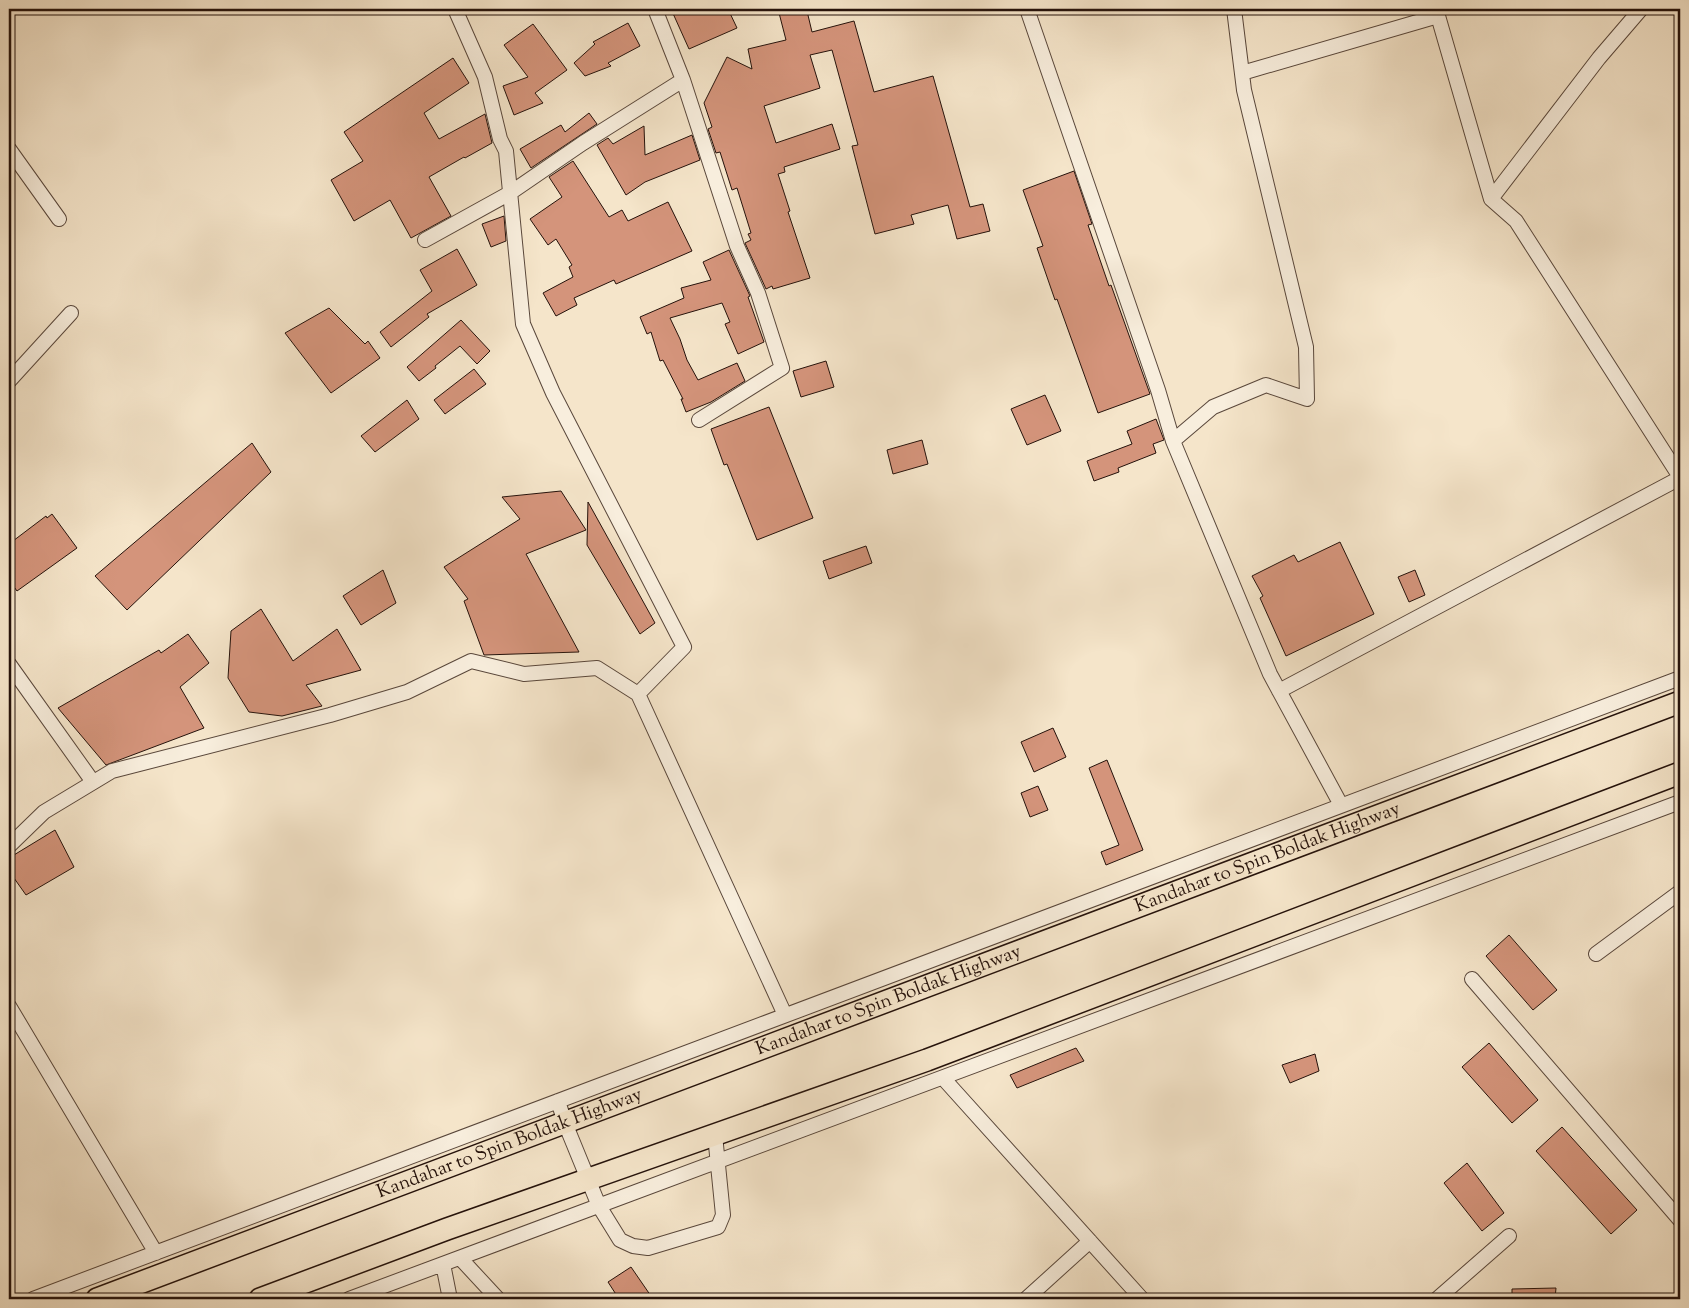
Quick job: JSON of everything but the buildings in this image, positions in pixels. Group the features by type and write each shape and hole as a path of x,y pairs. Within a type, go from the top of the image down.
{"highway":[{"name":"Kandahar to Spin Boldak Highway","path":"97,1299 1680,702"},
{"path":"260,1299 447,1229 927,1060 1680,773"}],"street":[{"path":"456,9 485,77 500,139 506,152 523,324 553,393 684,647 638,694"},
{"path":"656,9 683,80 738,246 758,293 782,368 700,420"},
{"path":"1028,9 1158,390 1173,441 1270,674 1341,806"},
{"path":"1173,441 1213,407 1266,386 1307,399 1306,347 1244,90 1234,9"},
{"path":"1491,199 1600,58 1641,9"},
{"path":"1242,73 1437,12 1491,199 1516,221 1680,478 1279,691"},
{"path":"425,240 510,193 583,143 683,80"},
{"path":"9,149 59,219"},
{"path":"9,381 71,313"},
{"path":"9,846 44,812 112,771 330,715 407,692 471,661 524,674 597,668 638,694 786,1015"},
{"path":"9,664 93,782"},
{"path":"33,1299 1680,678"},
{"path":"349,1299 1680,802"},
{"path":"1596,954 1680,892"},
{"path":"1472,978 1680,1220"},
{"path":"9,1006 156,1253"},
{"path":"943,1078 1142,1299"},
{"path":"558,1101 599,1206 620,1240 633,1246 648,1248 718,1227 723,1215 714,1135"},
{"path":"1437,1299 1508,1236"},
{"path":"1026,1299 1090,1241"},
{"path":"460,1258 498,1299"},
{"path":"443,1264 450,1299"}]}
